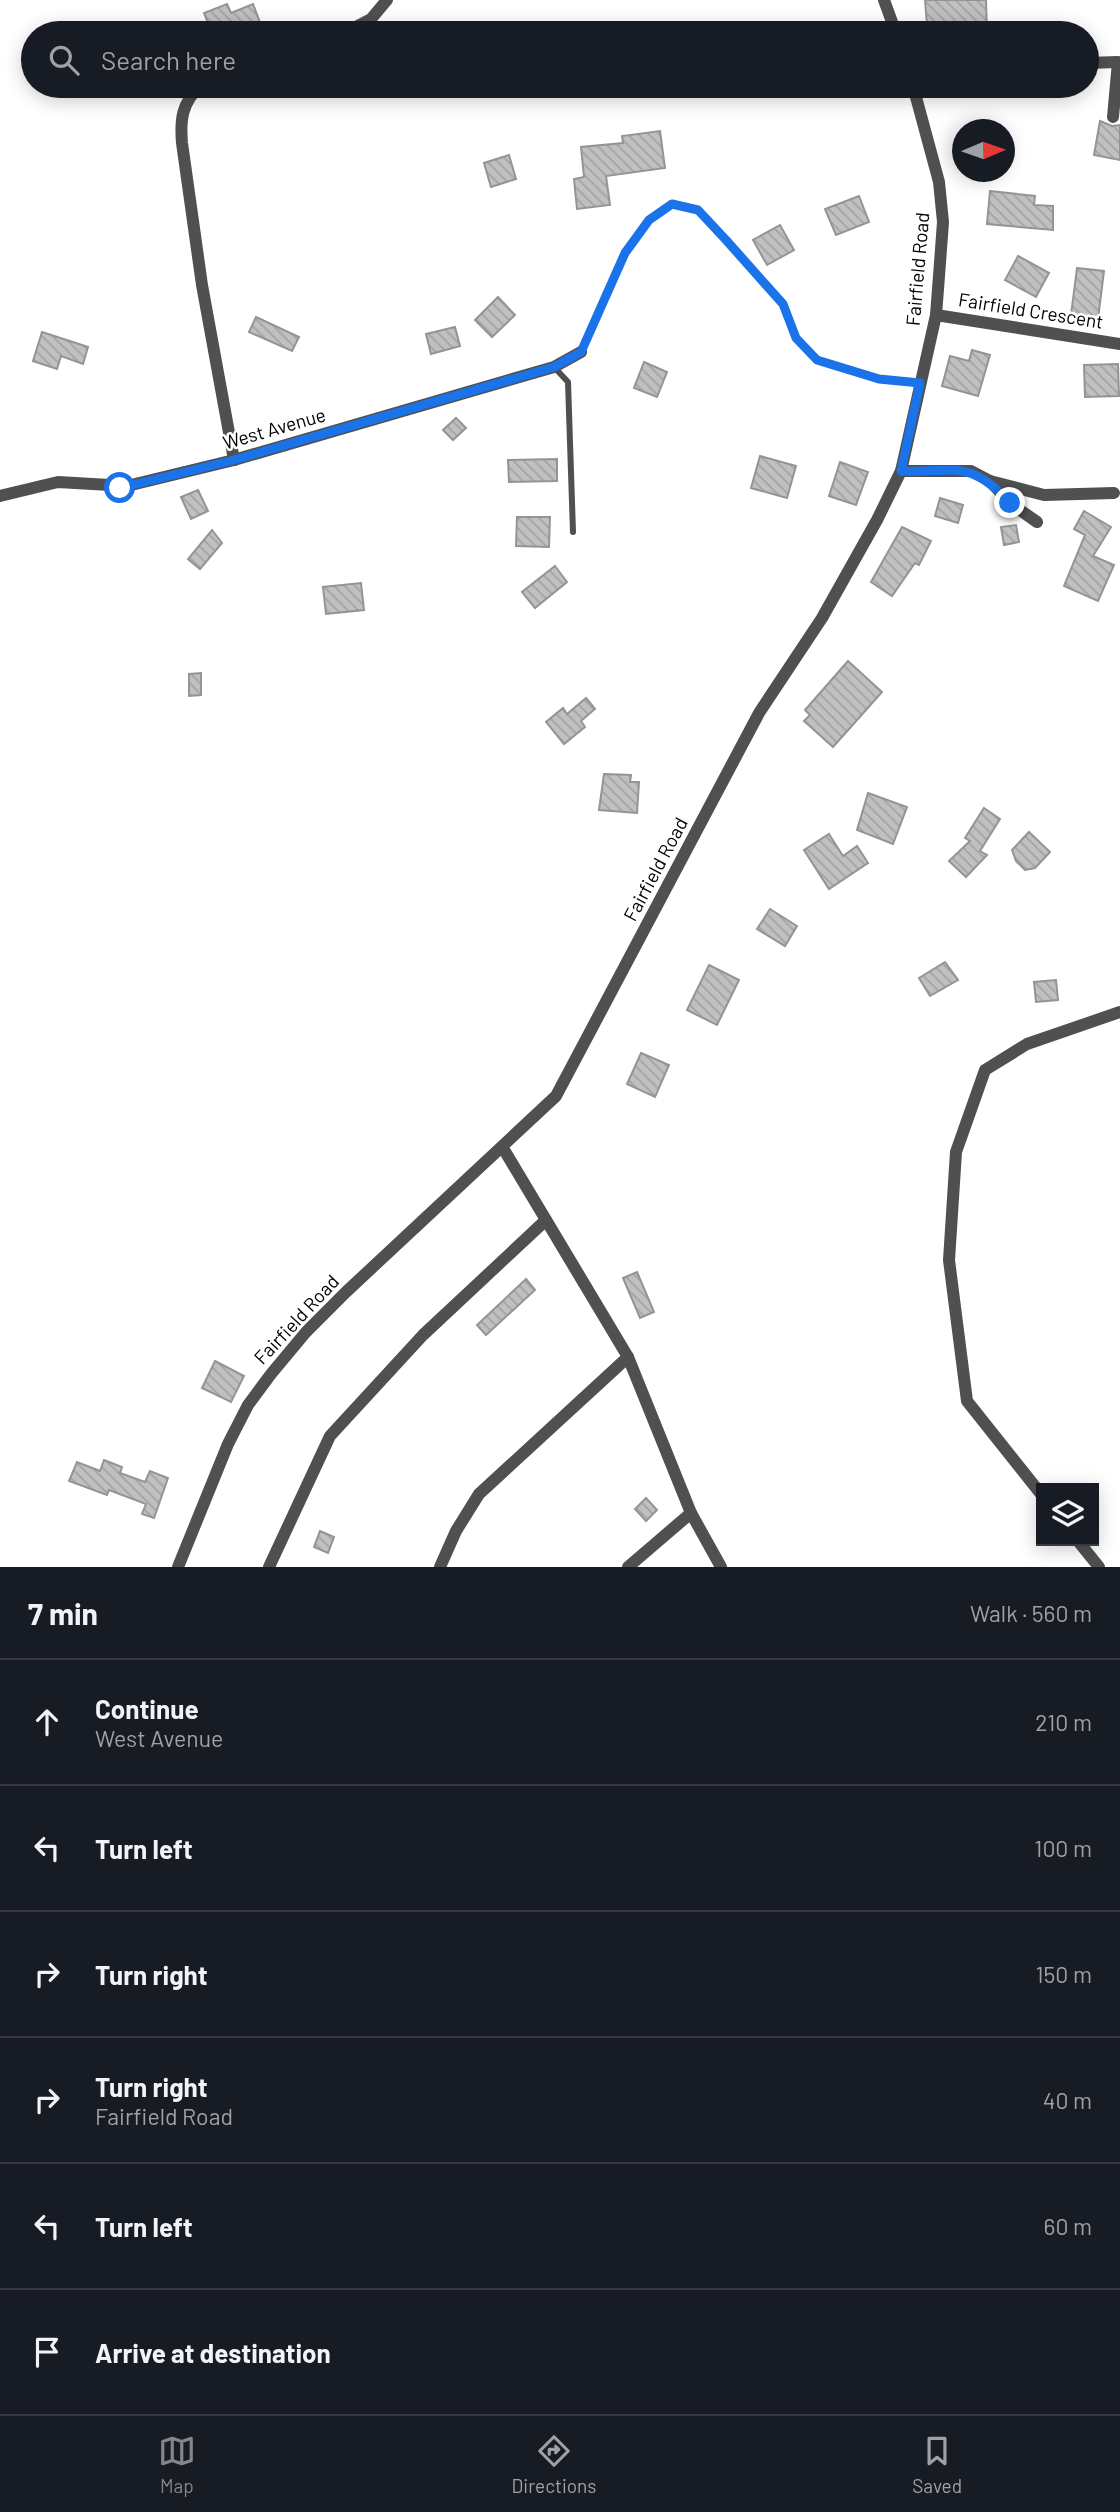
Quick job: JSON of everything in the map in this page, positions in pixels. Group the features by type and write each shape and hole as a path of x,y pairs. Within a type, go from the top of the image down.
{"street":[{"path":"366,21 387,0"},
{"path":"884,0 892,21"},
{"path":"1099,63 1118,62 1113,117"},
{"path":"190,98 180,121 182,143 202,285 234,460"},
{"name":"Fairfield Road","path":"178,1567 228,1444 248,1405 271,1374 306,1332 346,1292 556,1096 759,713 822,618 901,471 936,315 943,222 940,182 916,98"},
{"name":"Fairfield Crescent","path":"936,315 1120,344"},
{"name":"West Avenue","path":"0,496 58,482 120,488 234,460 554,367 581,352"},
{"path":"901,471 971,471 990,481 1044,495 1114,492"},
{"path":"990,481 1010,503 1037,522"},
{"path":"1036,1488 967,1401 949,1260 956,1152 985,1070 1027,1044 1120,1012"},
{"path":"503,1148 628,1357 691,1513 721,1567"},
{"path":"269,1567 330,1436 423,1335 547,1220"},
{"path":"440,1567 456,1531 479,1494 628,1357"},
{"path":"628,1567 691,1513"},
{"path":"1082,1546 1099,1567"}],"lane":[{"path":"581,352 625,253 649,220 672,204 698,210 726,240 783,304 796,338 817,360 879,379 920,383"},
{"path":"554,367 568,382 573,532"}],"building":[{"path":"925,0 986,0 987,21 927,21"},
{"path":"227,4 231,13 253,4 259,21 207,21 204,13"},
{"path":"1100,121 1112,126 1120,125 1120,160 1094,155"},
{"path":"660,131 665,168 606,176 610,205 577,209 574,179 584,177 581,147 623,143 622,136"},
{"path":"509,155 516,179 491,187 484,163"},
{"path":"990,191 1035,196 1034,205 1053,206 1053,230 987,224"},
{"path":"859,196 869,222 836,235 825,209"},
{"path":"780,225 794,250 767,265 753,240"},
{"path":"1018,256 1049,273 1036,297 1005,280"},
{"path":"1077,268 1104,271 1098,319 1071,315"},
{"path":"498,297 515,315 492,337 475,320"},
{"path":"256,317 299,337 292,351 249,332"},
{"path":"455,327 460,346 431,354 426,334"},
{"path":"42,332 88,347 83,364 61,356 57,369 33,361"},
{"path":"972,350 990,355 978,396 942,386 950,356 969,361"},
{"path":"644,362 667,372 657,397 634,388"},
{"path":"1118,364 1119,396 1085,397 1084,365"},
{"path":"456,418 466,428 453,440 443,430"},
{"path":"760,456 796,466 787,498 751,488"},
{"path":"557,459 557,481 509,482 508,460"},
{"path":"840,462 868,472 856,505 829,496"},
{"path":"198,490 208,511 191,519 181,497"},
{"path":"940,498 963,505 958,523 935,516"},
{"path":"1084,511 1111,527 1093,556 1114,565 1098,601 1064,586 1085,535 1074,529"},
{"path":"517,517 550,517 549,547 516,546"},
{"path":"1016,525 1019,542 1004,545 1001,527"},
{"path":"902,527 931,541 919,565 915,563 892,596 871,582"},
{"path":"212,530 222,543 200,569 188,559"},
{"path":"555,566 567,582 535,608 522,592"},
{"path":"361,583 364,610 326,614 323,587"},
{"path":"848,661 882,692 833,747 804,721 810,715 805,710"},
{"path":"201,673 201,695 189,696 189,674"},
{"path":"586,698 595,709 581,721 585,727 564,744 546,722 563,708 567,714"},
{"path":"604,774 631,775 630,782 639,782 637,813 599,810"},
{"path":"868,793 907,807 893,844 857,830"},
{"path":"984,808 1000,819 980,851 987,855 966,877 949,861 970,841 965,838"},
{"path":"1029,832 1050,852 1035,868 1025,870 1016,861 1012,850"},
{"path":"829,834 843,856 857,846 868,863 829,889 804,850"},
{"path":"770,909 797,926 785,946 757,929"},
{"path":"945,962 958,980 930,996 919,978"},
{"path":"709,965 739,980 717,1025 687,1010"},
{"path":"1056,980 1058,1000 1036,1002 1034,982"},
{"path":"641,1053 669,1065 655,1097 627,1084"},
{"path":"637,1272 654,1312 640,1318 623,1278"},
{"path":"526,1279 535,1290 486,1335 477,1325"},
{"path":"215,1361 244,1376 231,1402 202,1388"},
{"path":"104,1460 122,1467 120,1473 145,1482 150,1471 168,1478 154,1518 142,1514 146,1504 109,1490 107,1495 69,1481 77,1462 100,1471"},
{"path":"646,1498 657,1510 646,1521 635,1509"},
{"path":"320,1531 334,1537 328,1553 314,1547"}],"route":[{"path":"120,488 209,467 554,367 581,352 625,253 649,220 672,204 698,210 726,240 783,304 796,338 817,360 879,379 920,383 901,471 971,471 990,481 1010,503"}]}
